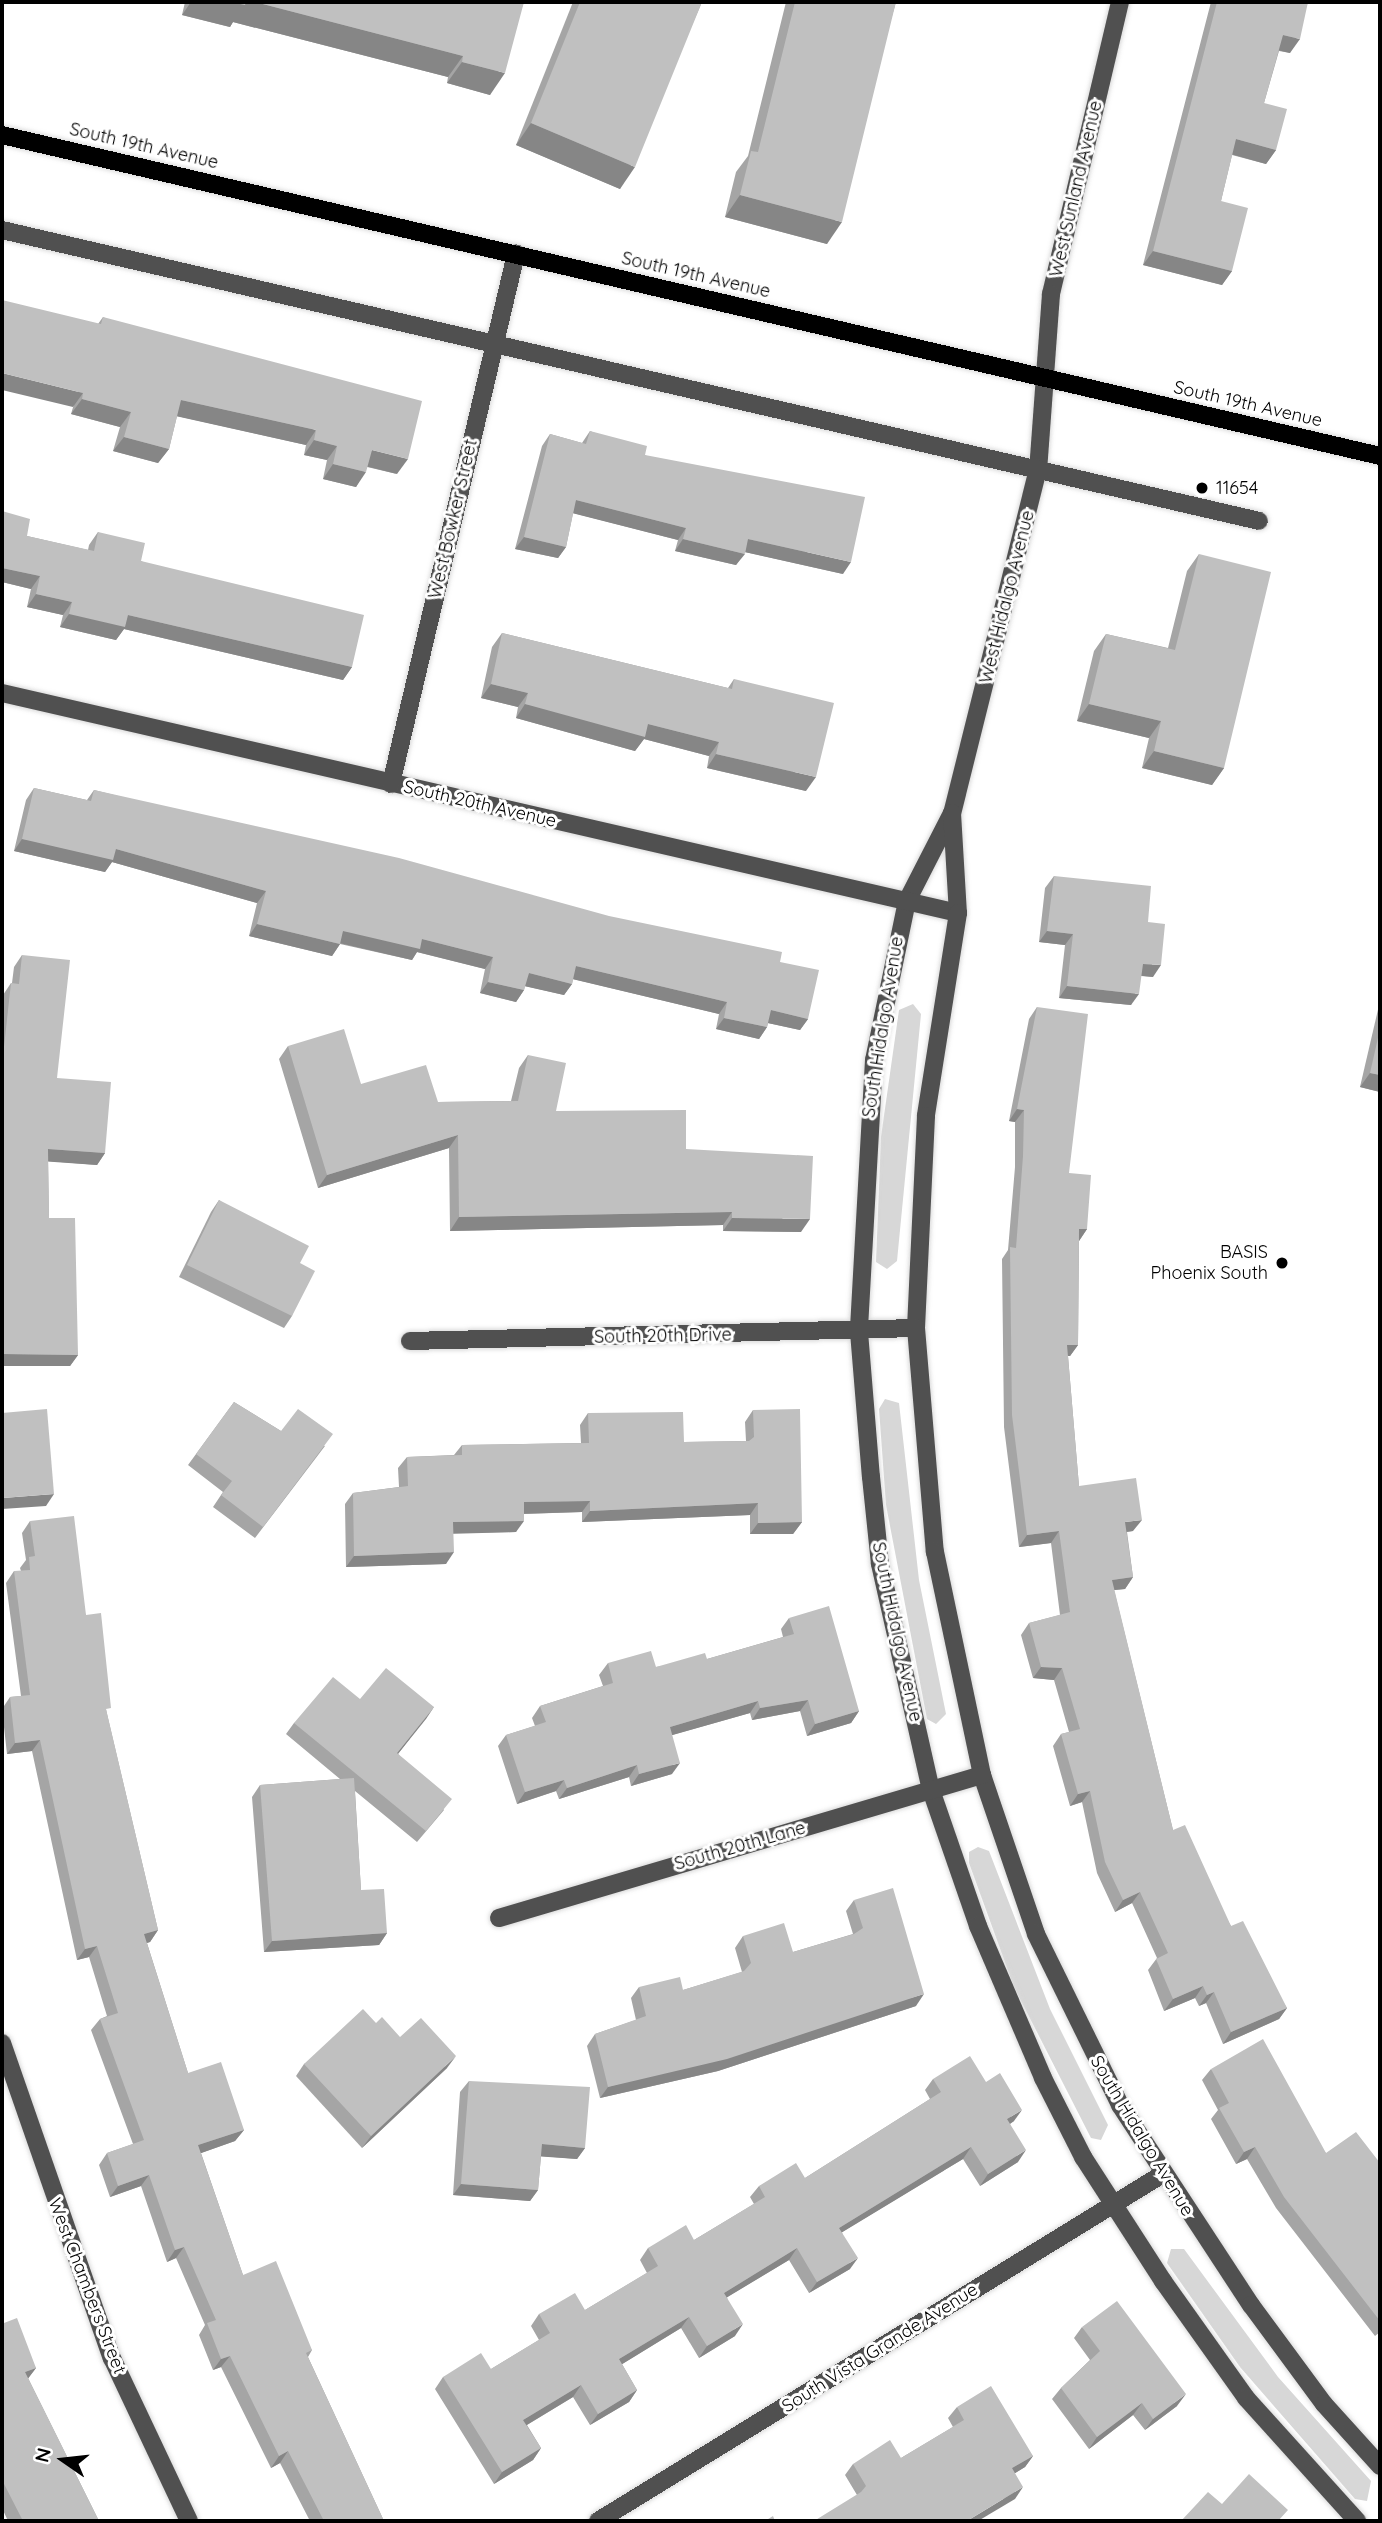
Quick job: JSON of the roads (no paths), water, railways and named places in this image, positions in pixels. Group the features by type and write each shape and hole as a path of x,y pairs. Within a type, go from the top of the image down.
{"main road":[{"name":"South 19th Avenue","path":"2,135 1380,456"}],"street":[{"name":"West Sunland Avenue","path":"1048,378 1051,294 1120,2"},
{"path":"2,230 1259,521"},
{"name":"West Bowker Street","path":"391,784 516,254"},
{"name":"West Hidalgo Avenue","path":"952,813 1038,470 1048,378"},
{"name":"South 20th Avenue","path":"2,693 958,913"},
{"name":"South Hidalgo Avenue","path":"952,813 907,901 891,962 866,1129 859,1332 880,1564 931,1790 978,1926 1038,2066 1112,2204 1247,2398 1357,2521"},
{"name":"South Hidalgo Avenue","path":"952,813 958,913 926,1116 916,1328 935,1552 982,1774 1036,1934 1096,2061 1161,2175 1324,2404 1380,2466"},
{"name":"South 20th Drive","path":"410,1342 859,1332 916,1328"},
{"name":"South 20th Lane","path":"499,1918 982,1774"},
{"name":"West Chambers Street","path":"2,2043 111,2358 190,2521"},
{"name":"South Vista Grande Avenue","path":"598,2521 1161,2175"}],"place":[{"name":"11654","path":"1202,488"},
{"name":"BASIS Phoenix South","path":"1282,1263"}]}
